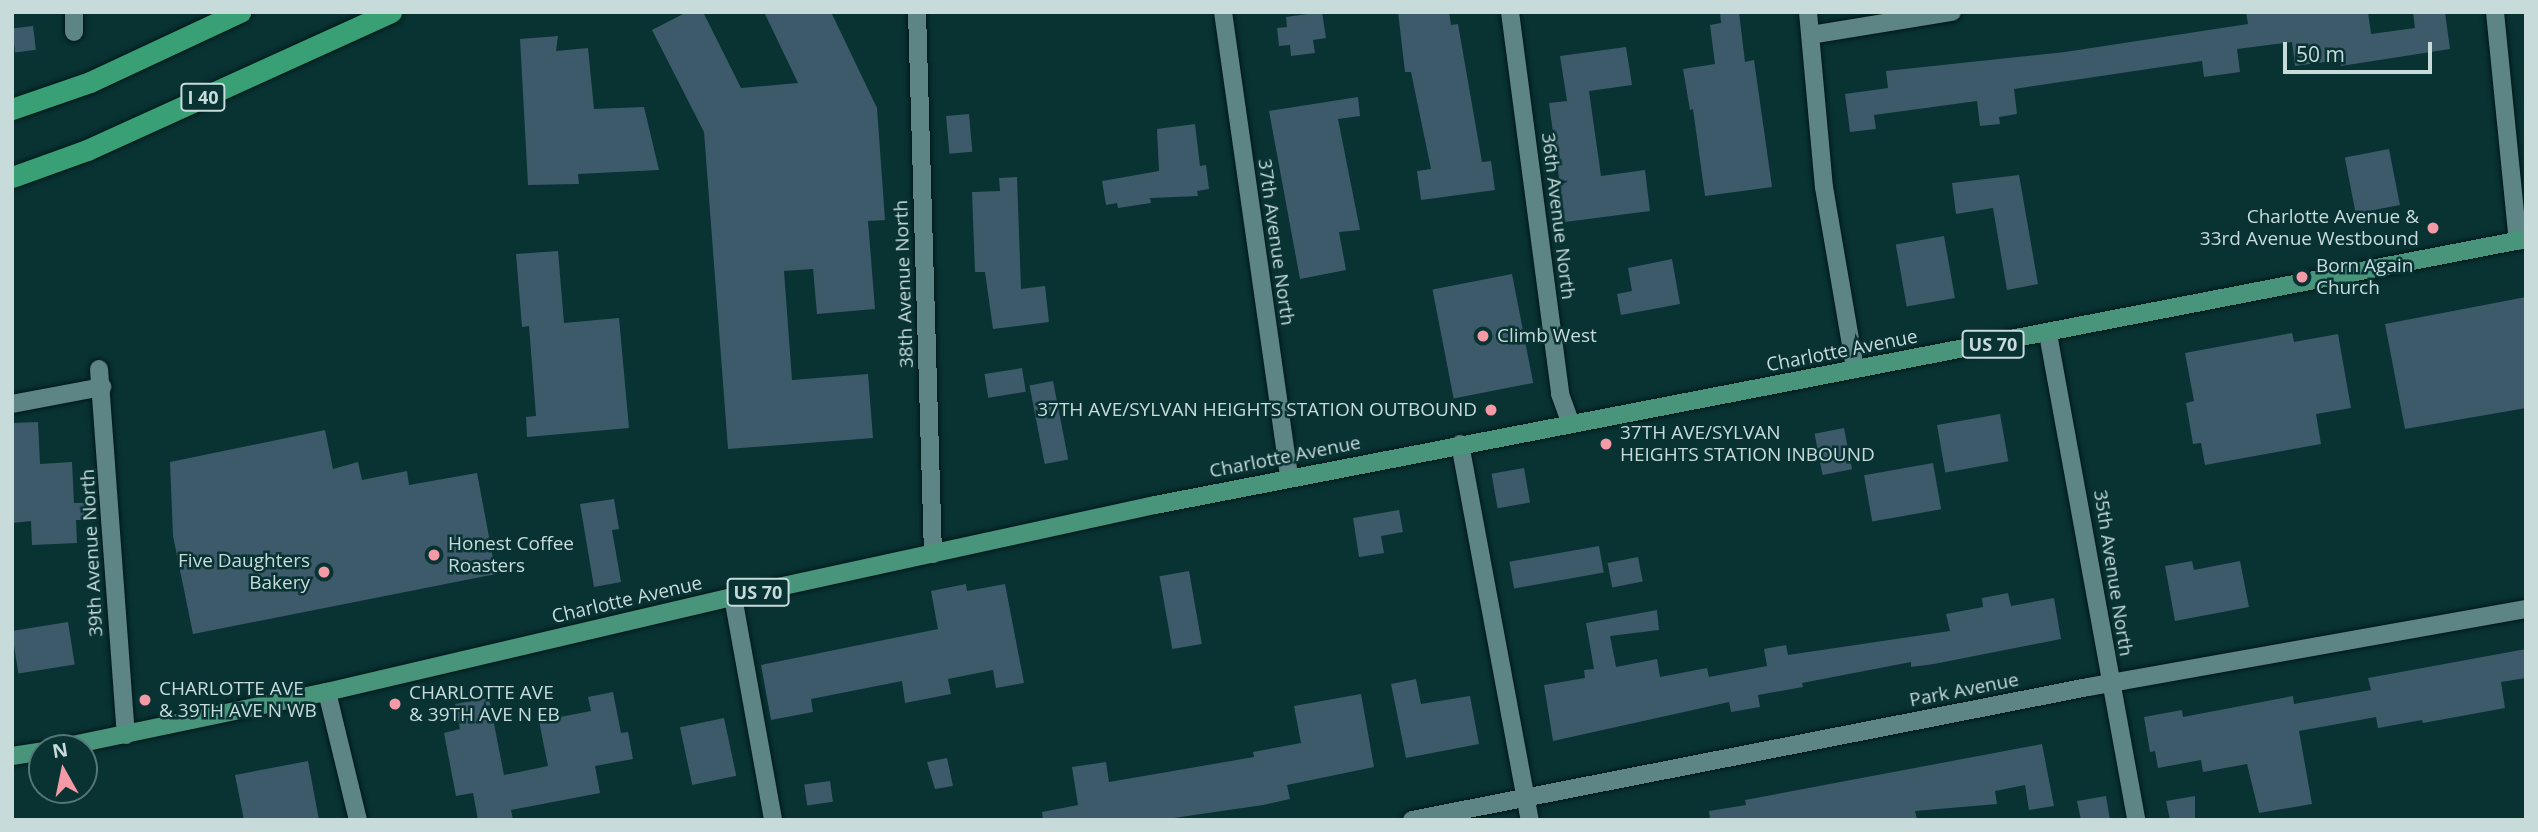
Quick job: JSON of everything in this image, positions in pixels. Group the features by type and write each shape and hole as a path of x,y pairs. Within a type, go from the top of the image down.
{"highway":[{"path":"12,109 90,82 240,12"},
{"name":"I 40","path":"12,177 87,149 391,12"}],"main road":[{"name":"Charlotte Avenue","path":"98,740 327,692 733,597 1289,478 2048,334 2522,240"}],"street":[{"path":"74,12 75,32"},
{"name":"38th Avenue North","path":"917,12 933,554"},
{"name":"37th Avenue North","path":"1223,12 1289,478"},
{"name":"36th Avenue North","path":"1510,12 1560,394 1571,424"},
{"path":"1808,12 1824,187 1855,369"},
{"path":"1811,35 1952,12"},
{"path":"2495,12 2522,240"},
{"name":"35th Avenue North","path":"2048,334 2136,820"},
{"name":"39th Avenue North","path":"99,369 103,387 126,735"},
{"path":"12,404 103,387"},
{"path":"1460,444 1530,820"},
{"path":"733,597 773,820"},
{"name":"Park Avenue","path":"1412,820 2110,683 2526,609"},
{"path":"327,692 358,820"}],"building":[{"path":"687,12 703,12 741,88 798,83 764,12 831,12 877,108 885,220 868,221 875,309 817,314 813,269 784,271 792,380 868,374 873,438 728,449 704,132 652,30"},
{"path":"1322,12 1326,38 1313,40 1315,53 1291,56 1290,45 1279,46 1277,28 1287,27 1286,17"},
{"path":"1398,12 1449,12 1451,25 1458,24 1482,162 1491,161 1495,190 1421,200 1417,171 1431,169 1411,72 1405,72"},
{"path":"1720,12 1739,12 1745,62 1754,60 1772,187 1705,196 1693,109 1690,110 1683,69 1715,64 1710,25 1721,23"},
{"path":"2246,12 2368,12 2371,34 2415,28 2413,12 2445,12 2450,49 2341,66 2340,60 2295,66 2292,42 2237,49 2240,72 2204,77 2202,61 2014,89 2017,114 1999,117 2000,124 1980,126 1977,101 1874,115 1876,129 1850,132 1845,94 1888,88 1886,71 2065,52 2248,24"},
{"path":"33,26 36,50 15,52 12,29"},
{"path":"558,36 556,51 588,48 594,109 644,107 659,170 578,174 579,184 528,185 520,39"},
{"path":"1626,47 1632,85 1589,91 1601,176 1645,170 1650,211 1565,222 1549,103 1567,101 1560,56"},
{"path":"1358,97 1360,116 1338,119 1360,230 1339,232 1346,270 1300,279 1269,111"},
{"path":"969,114 972,152 949,154 946,116"},
{"path":"1195,124 1200,166 1206,165 1209,189 1197,191 1198,196 1150,198 1151,203 1118,208 1117,203 1106,205 1102,181 1159,171 1157,129"},
{"path":"2389,149 2400,205 2356,214 2345,158"},
{"path":"2019,175 2038,284 2007,290 1993,208 1956,214 1952,183"},
{"path":"1017,177 1021,289 1045,286 1049,322 993,329 985,272 975,272 972,192 1000,191 999,178"},
{"path":"1944,236 1955,298 1907,307 1896,245"},
{"path":"558,251 564,323 619,318 629,428 527,437 526,417 536,416 529,326 522,327 516,254"},
{"path":"1672,259 1680,304 1621,315 1617,294 1632,291 1628,268"},
{"path":"1512,274 1533,383 1454,398 1432,289"},
{"path":"2526,297 2526,408 2405,429 2385,324"},
{"path":"2292,333 2294,342 2338,334 2351,408 2316,414 2321,444 2205,465 2201,443 2193,444 2186,403 2194,401 2185,353"},
{"path":"1022,368 1026,392 988,398 984,374"},
{"path":"1053,381 1068,460 1045,464 1029,386"},
{"path":"2000,414 2008,461 1945,472 1937,425"},
{"path":"38,422 40,464 72,462 74,503 84,503 85,520 76,520 77,543 32,545 31,521 12,523 12,423"},
{"path":"1844,428 1852,469 1823,475 1815,434"},
{"path":"325,430 333,469 358,462 362,480 407,471 409,485 477,473 496,574 193,634 173,536 170,462"},
{"path":"1933,463 1941,509 1872,521 1864,475"},
{"path":"1524,468 1530,502 1498,508 1492,474"},
{"path":"614,499 619,529 612,530 621,582 594,587 580,504"},
{"path":"1399,510 1403,532 1381,536 1384,553 1359,557 1353,518"},
{"path":"1599,546 1604,573 1514,588 1509,562"},
{"path":"1638,557 1643,582 1612,587 1608,563"},
{"path":"2192,561 2194,570 2240,561 2249,607 2175,621 2165,566"},
{"path":"1189,571 1202,644 1172,649 1159,576"},
{"path":"966,584 967,591 1005,584 1024,683 996,688 993,670 948,679 951,694 905,703 902,681 811,699 813,712 771,720 761,665 938,629 931,591"},
{"path":"2008,593 2011,606 2054,598 2061,639 1934,664 1911,667 1911,662 1802,683 1803,687 1758,695 1760,707 1731,712 1729,702 1553,741 1544,685 1585,678 1584,670 1594,669 1586,623 1657,610 1659,630 1610,636 1616,667 1657,659 1660,677 1707,668 1709,677 1767,666 1764,649 1786,645 1788,655 1950,631 1946,614 1983,607 1982,598"},
{"path":"68,622 75,664 18,673 12,631"},
{"path":"2526,649 2526,678 2501,682 2505,708 2423,723 2422,720 2378,728 2376,717 2299,731 2312,804 2259,813 2247,764 2203,772 2201,760 2158,768 2155,751 2150,752 2144,717 2182,710 2183,717 2293,696 2294,704 2371,690 2368,678"},
{"path":"1416,679 1421,704 1470,696 1479,744 1406,758 1391,684"},
{"path":"613,692 621,733 628,732 633,759 595,766 600,793 511,810 513,820 478,820 473,793 456,796 444,733 460,729 455,704 489,698 504,775 548,766 539,721 591,711 588,697"},
{"path":"1361,694 1374,767 1287,785 1290,799 1263,805 1160,820 1043,820 1042,812 1078,805 1072,767 1106,762 1109,782 1254,757 1253,752 1301,743 1294,706"},
{"path":"724,718 736,776 692,785 680,727"},
{"path":"2042,744 2054,806 2029,810 2025,785 1995,791 1997,804 1915,811 1917,820 1710,820 1709,811 1746,805 1745,800"},
{"path":"947,758 953,786 935,789 927,762"},
{"path":"308,761 319,820 244,820 235,775"},
{"path":"830,781 833,802 807,805 804,785"},
{"path":"2106,796 2110,820 2081,820 2077,801"},
{"path":"2195,796 2195,820 2170,820 2166,801"}],"place":[{"name":"Charlotte Avenue & 33rd Avenue Westbound","path":"2433,228"},
{"name":"Born Again Church","path":"2302,277"},
{"name":"Climb West","path":"1483,336"},
{"name":"37TH AVE/SYLVAN HEIGHTS STATION OUTBOUND","path":"1491,410"},
{"name":"37TH AVE/SYLVAN HEIGHTS STATION INBOUND","path":"1606,444"},
{"name":"Honest Coffee Roasters","path":"434,555"},
{"name":"Five Daughters Bakery","path":"324,572"},
{"name":"CHARLOTTE AVE & 39TH AVE N WB","path":"145,700"},
{"name":"CHARLOTTE AVE & 39TH AVE N EB","path":"395,704"}]}
